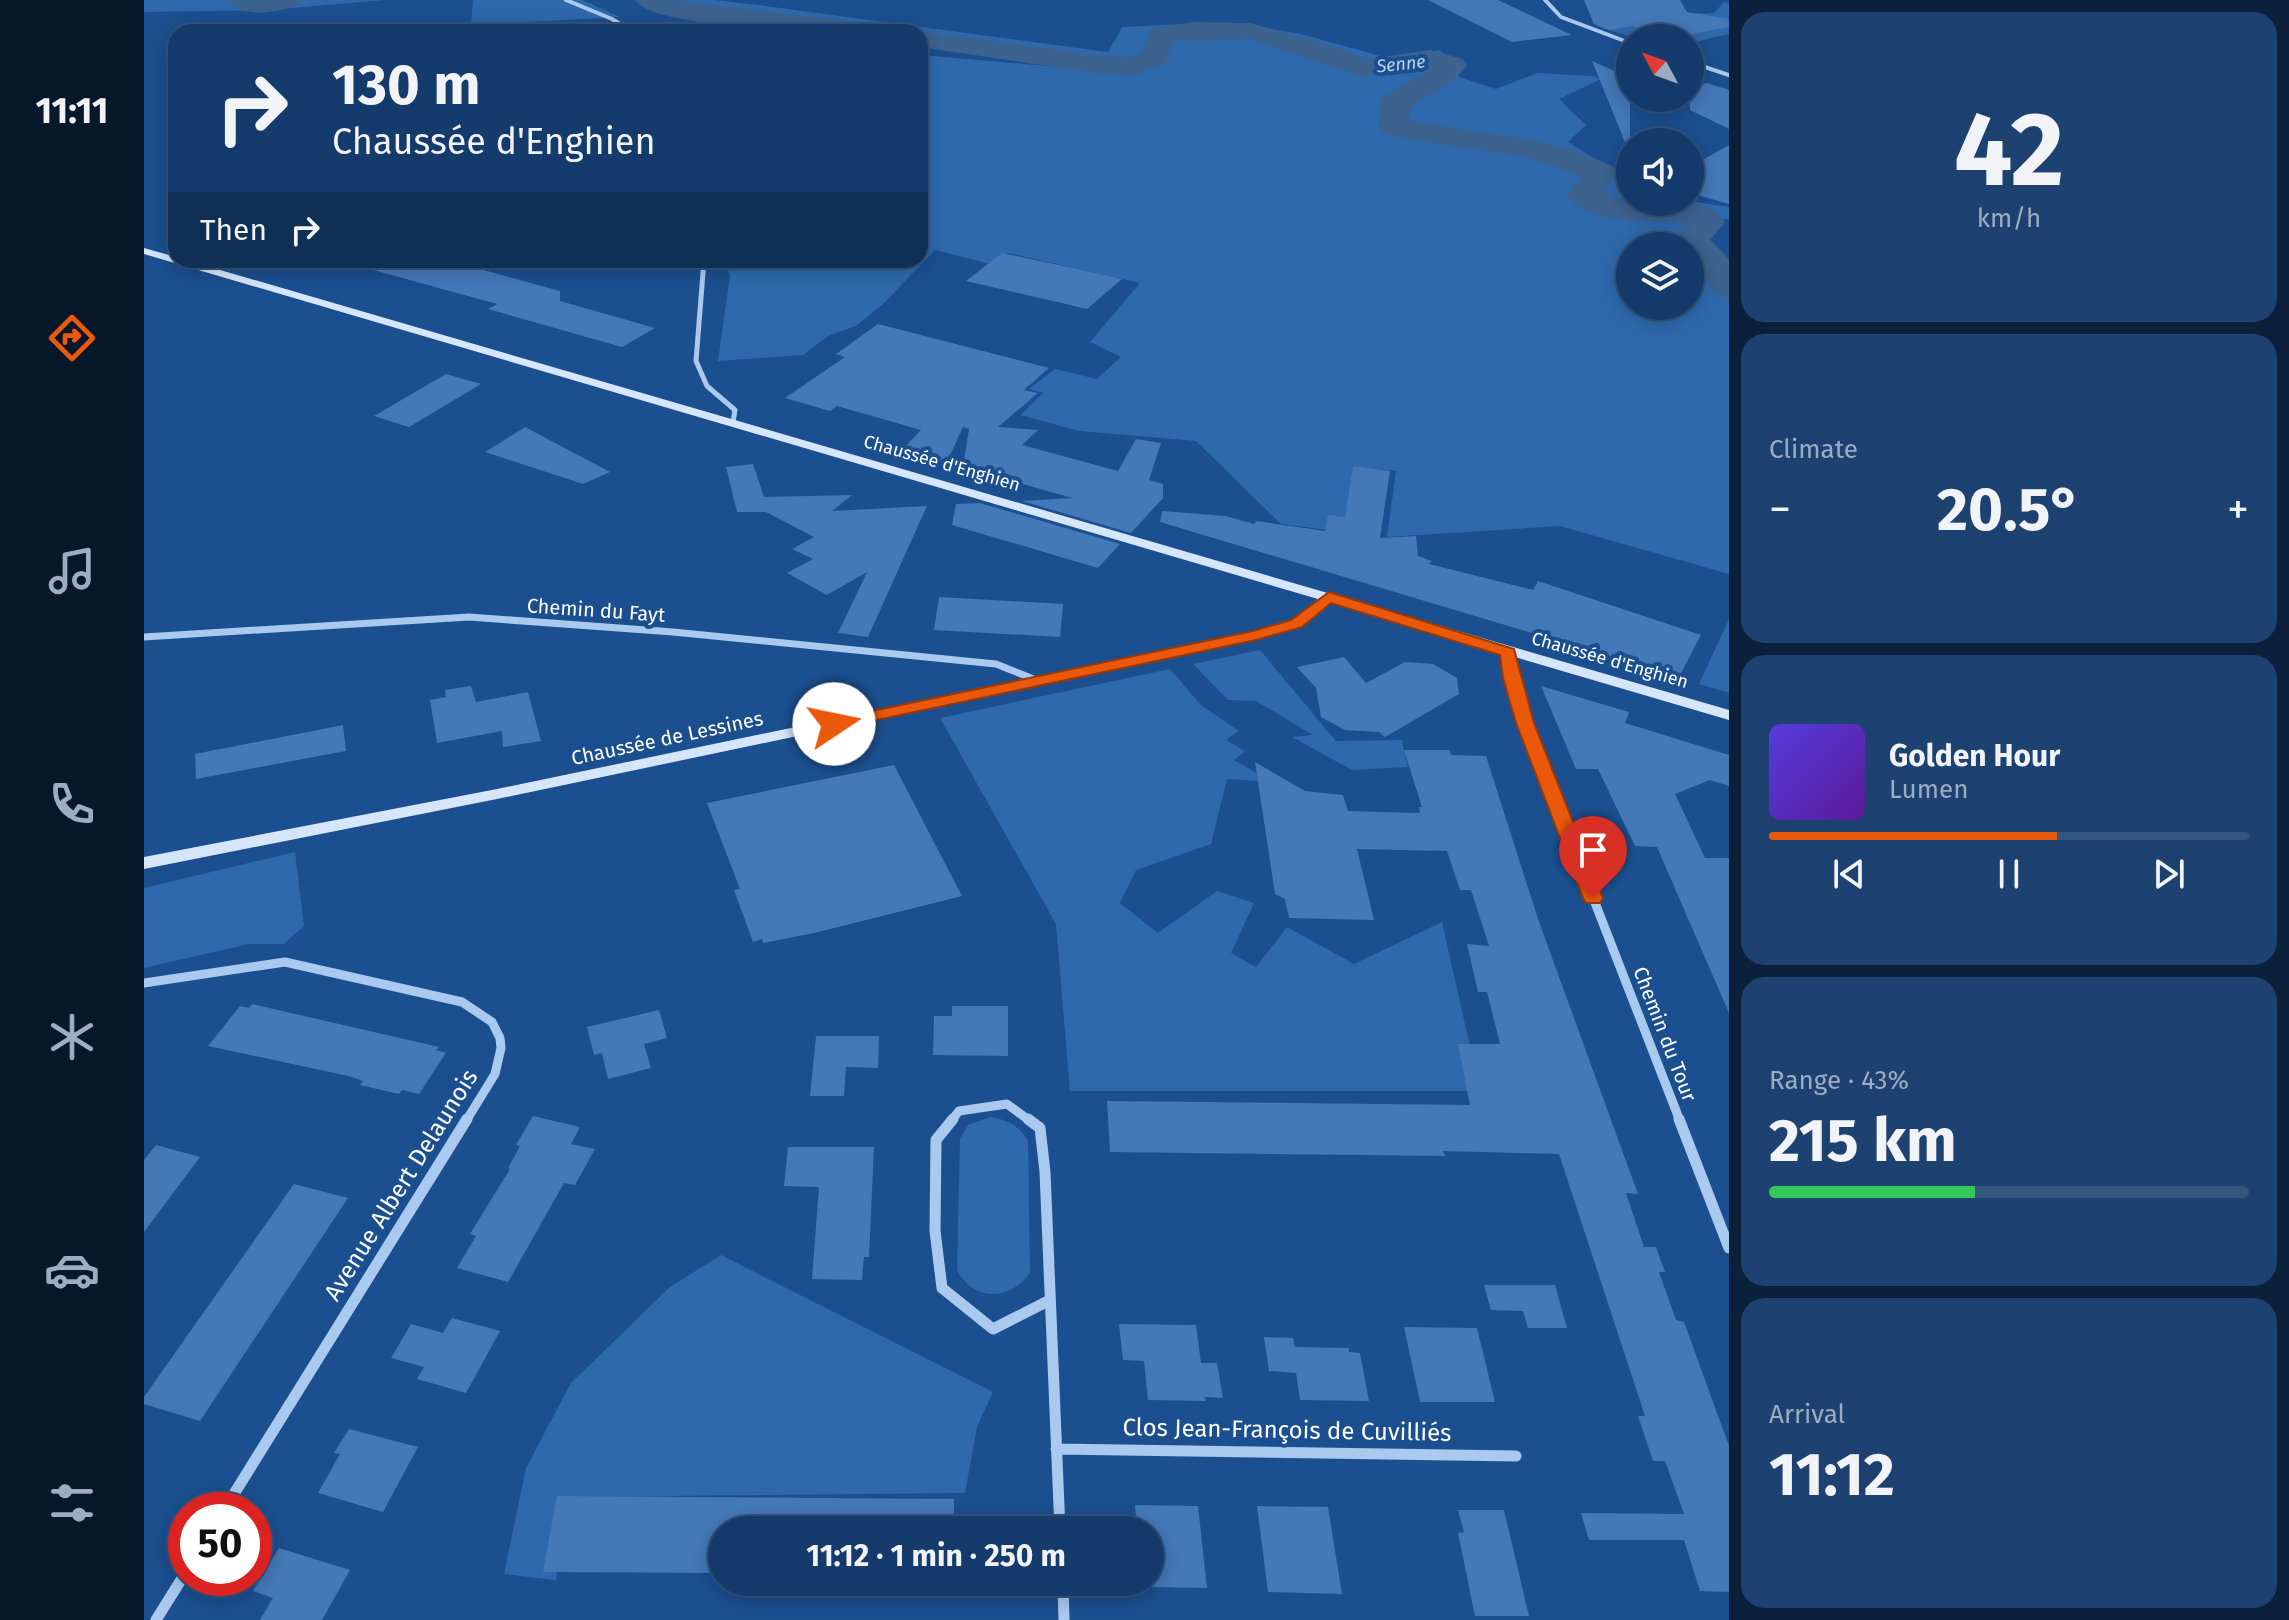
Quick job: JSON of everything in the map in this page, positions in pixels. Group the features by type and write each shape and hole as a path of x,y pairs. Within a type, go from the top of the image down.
{"main road":[{"name":"Chaussée d'Enghien","path":"144,251 168,258"},
{"name":"Chaussée d'Enghien","path":"203,268 1729,715"},
{"name":"Chaussée de Lessines","path":"144,863 1042,682 1297,624 1329,597"}],"street":[{"path":"566,0 616,24"},
{"path":"1545,0 1547,5 1571,22 1616,38"},
{"path":"1704,67 1729,75"},
{"path":"703,268 696,361 707,386 735,410 733,422"},
{"name":"Chemin du Fayt","path":"144,637 469,617 673,632 996,664 1042,682"},
{"name":"Chemin du Tour","path":"1508,652 1511,678 1525,723 1729,1248"},
{"name":"Avenue Albert Delaunois","path":"144,983 285,962 462,1002 484,1014 500,1028 503,1051 495,1074 235,1492"},
{"path":"1050,1300 993,1329 942,1288 935,1231 936,1140 959,1111 1007,1104 1040,1128 1050,1300 1059,1516"},
{"name":"Clos Jean-François de Cuvilliés","path":"1056,1449 1516,1456"},
{"path":"156,1620 171,1596"},
{"path":"1063,1596 1064,1620"}],"shaded area":[{"path":"144,0 386,0 265,10 144,12"},
{"path":"473,0 582,0 620,17 490,24 471,24"},
{"path":"648,0 714,0 899,24 801,24 676,10"},
{"path":"1724,2 1729,3 1729,34 1704,40 1704,24 1648,24 1636,16 1714,13"},
{"path":"1207,23 1253,26 1301,34 1391,59 1440,50 1451,59 1459,77 1496,89 1538,73 1601,79 1559,99 1586,125 1568,142 1616,172 1616,216 1704,216 1704,203 1729,207 1729,219 1708,222 1698,232 1616,232 1616,320 1704,320 1704,254 1729,287 1729,574 1560,526 1387,537 1396,471 1357,467 1344,532 1281,524 1196,441 1079,431 1020,415 1043,393 1029,389 1055,369 1097,379 1121,357 1090,342 1140,283 1008,253 990,264 935,250 928,257 928,56 1140,74 1102,64 928,40 928,28 1108,52 1122,27"},
{"path":"1616,24 1616,32 1597,26"},
{"path":"728,268 918,268 882,305 856,326 828,336 803,355 718,361 730,276"},
{"path":"1729,619 1729,693 1699,684"},
{"path":"1260,650 1336,741 1402,740 1408,767 1352,770 1292,737 1313,735 1256,701 1228,700 1193,664"},
{"path":"1170,669 1202,706 1239,731 1226,740 1245,751 1234,760 1272,782 1227,779 1211,844 1136,870 1120,903 1158,933 1217,891 1254,903 1231,953 1256,967 1287,927 1354,964 1442,922 1480,1091 1070,1091 1056,924 940,718"},
{"path":"295,852 304,926 284,944 249,944 144,968 144,888"},
{"path":"990,1117 1012,1124 1028,1141 1030,1273 1012,1289 992,1294 972,1288 957,1270 960,1139 968,1125"},
{"path":"721,1255 993,1392 977,1427 965,1493 566,1497 556,1580 504,1574 526,1468 571,1383 670,1287"}],"building":[{"path":"1428,0 1498,0 1572,35 1512,42"},
{"path":"1584,0 1680,0 1687,12 1729,19 1729,27 1704,32 1704,24 1616,24 1616,29 1609,30 1594,24"},
{"path":"1592,61 1616,72 1616,112 1630,112 1630,128 1619,128"},
{"path":"1704,84 1729,90 1729,129 1694,112 1704,112"},
{"path":"1729,145 1729,204 1704,197 1704,159"},
{"path":"1002,253 1122,279 1087,309 966,281"},
{"path":"366,268 476,268 560,291 560,301 655,328 622,347 488,309 497,304"},
{"path":"878,324 1049,368 1024,390 1038,393 998,427 1038,430 1022,445 1118,471 1136,439 1161,443 1149,480 1163,484 1163,498 1131,533 1022,501 1072,498 963,467 969,429 963,427 947,462 902,450 921,430 837,406 830,411 785,398 845,357 836,354"},
{"path":"446,374 481,384 409,427 374,416"},
{"path":"525,427 610,472 583,484 485,452"},
{"path":"753,464 764,497 852,495 832,511 927,506 868,637 838,633 867,572 827,595 787,573 813,559 792,549 814,537 766,512 737,512 726,467"},
{"path":"1353,466 1390,471 1380,538 1416,536 1418,556 1432,561 1429,564 1533,590 1538,581 1701,635 1679,677 1160,522 1162,511 1226,516 1254,524 1257,521 1325,531 1328,515 1345,517"},
{"path":"980,503 1120,544 1098,568 952,525 956,504"},
{"path":"939,597 1063,604 1060,637 934,630"},
{"path":"1344,657 1366,683 1405,662 1433,664 1457,678 1459,694 1385,737 1379,732 1345,730 1321,717 1316,688 1297,667"},
{"path":"471,686 476,702 528,692 541,741 503,747 502,731 437,743 430,700 446,697 445,690"},
{"path":"1541,686 1629,712 1625,723 1729,755 1729,786 1710,780 1675,794 1705,858 1729,858 1729,1013 1657,847 1635,846 1598,769 1576,769"},
{"path":"343,725 346,751 196,779 195,754"},
{"path":"1404,750 1449,750 1451,755 1486,756 1538,919 1638,1194 1626,1193 1644,1247 1656,1247 1665,1272 1659,1272 1676,1320 1684,1322 1729,1446 1729,1592 1700,1591 1684,1540 1589,1540 1581,1513 1684,1514 1665,1461 1653,1461 1638,1416 1645,1416 1559,1154 1443,1151 1445,1156 1110,1152 1107,1101 1470,1105 1458,1044 1500,1044 1487,992 1478,992 1467,944 1489,946 1471,890 1460,890 1447,851 1357,849 1374,920 1289,918 1285,899 1275,894 1255,762 1305,791 1343,795 1348,811 1420,813 1419,807 1422,807"},
{"path":"894,765 962,896 814,933 763,943 762,939 753,942 734,890 740,889 707,803"},
{"path":"252,1004 439,1047 436,1050 446,1053 419,1094 402,1090 399,1094 360,1085 363,1081 348,1076 208,1046 240,1006 249,1008"},
{"path":"952,1006 1008,1006 1008,1056 933,1055 934,1016 952,1016"},
{"path":"659,1010 667,1038 644,1044 651,1068 608,1079 602,1053 594,1055 587,1027"},
{"path":"816,1036 879,1036 878,1068 846,1067 844,1096 810,1096"},
{"path":"533,1116 580,1127 571,1144 595,1149 575,1185 564,1183 508,1282 457,1268 476,1236 470,1234 510,1169 520,1146 516,1145"},
{"path":"156,1145 200,1157 144,1232 144,1160"},
{"path":"788,1147 874,1147 869,1257 864,1257 862,1280 812,1279 819,1187 784,1186"},
{"path":"294,1184 348,1198 200,1421 144,1404 144,1397"},
{"path":"1484,1285 1555,1285 1567,1328 1528,1328 1523,1311 1491,1310"},
{"path":"452,1318 500,1331 466,1393 417,1379 424,1367 391,1358 411,1324 443,1333"},
{"path":"1119,1324 1196,1325 1201,1363 1217,1363 1223,1398 1205,1397 1206,1401 1148,1400 1144,1361 1123,1360"},
{"path":"1404,1327 1477,1328 1495,1402 1420,1402"},
{"path":"1264,1337 1293,1338 1295,1347 1349,1348 1349,1352 1360,1353 1369,1401 1300,1400 1296,1373 1269,1371"},
{"path":"349,1429 418,1447 383,1512 318,1493 340,1454 334,1453"},
{"path":"557,1496 954,1499 954,1516 708,1516 708,1573 543,1572"},
{"path":"1135,1505 1198,1506 1207,1588 1164,1587 1164,1516 1136,1516"},
{"path":"1257,1506 1328,1507 1342,1594 1268,1592"},
{"path":"1458,1510 1504,1510 1529,1616 1475,1616 1458,1533 1464,1532"},
{"path":"279,1548 350,1570 322,1620 260,1620 273,1598 267,1596 272,1596 272,1560"}],"waterway":[{"name":"Senne","path":"242,0 256,5 289,0"},
{"name":"Senne","path":"648,0 676,10 801,24"},
{"name":"Senne","path":"928,40 1103,65 1134,66 1155,58 1161,34 1194,30 1250,31 1324,52 1364,68 1430,59 1453,65 1439,77 1396,102 1394,126 1554,153 1602,174 1583,194 1609,207 1687,212 1708,222 1690,240 1715,265 1729,287"}],"route":[{"path":"834,724 1256,636 1297,624 1329,597 1508,652 1511,678 1525,723 1593,898"}]}
